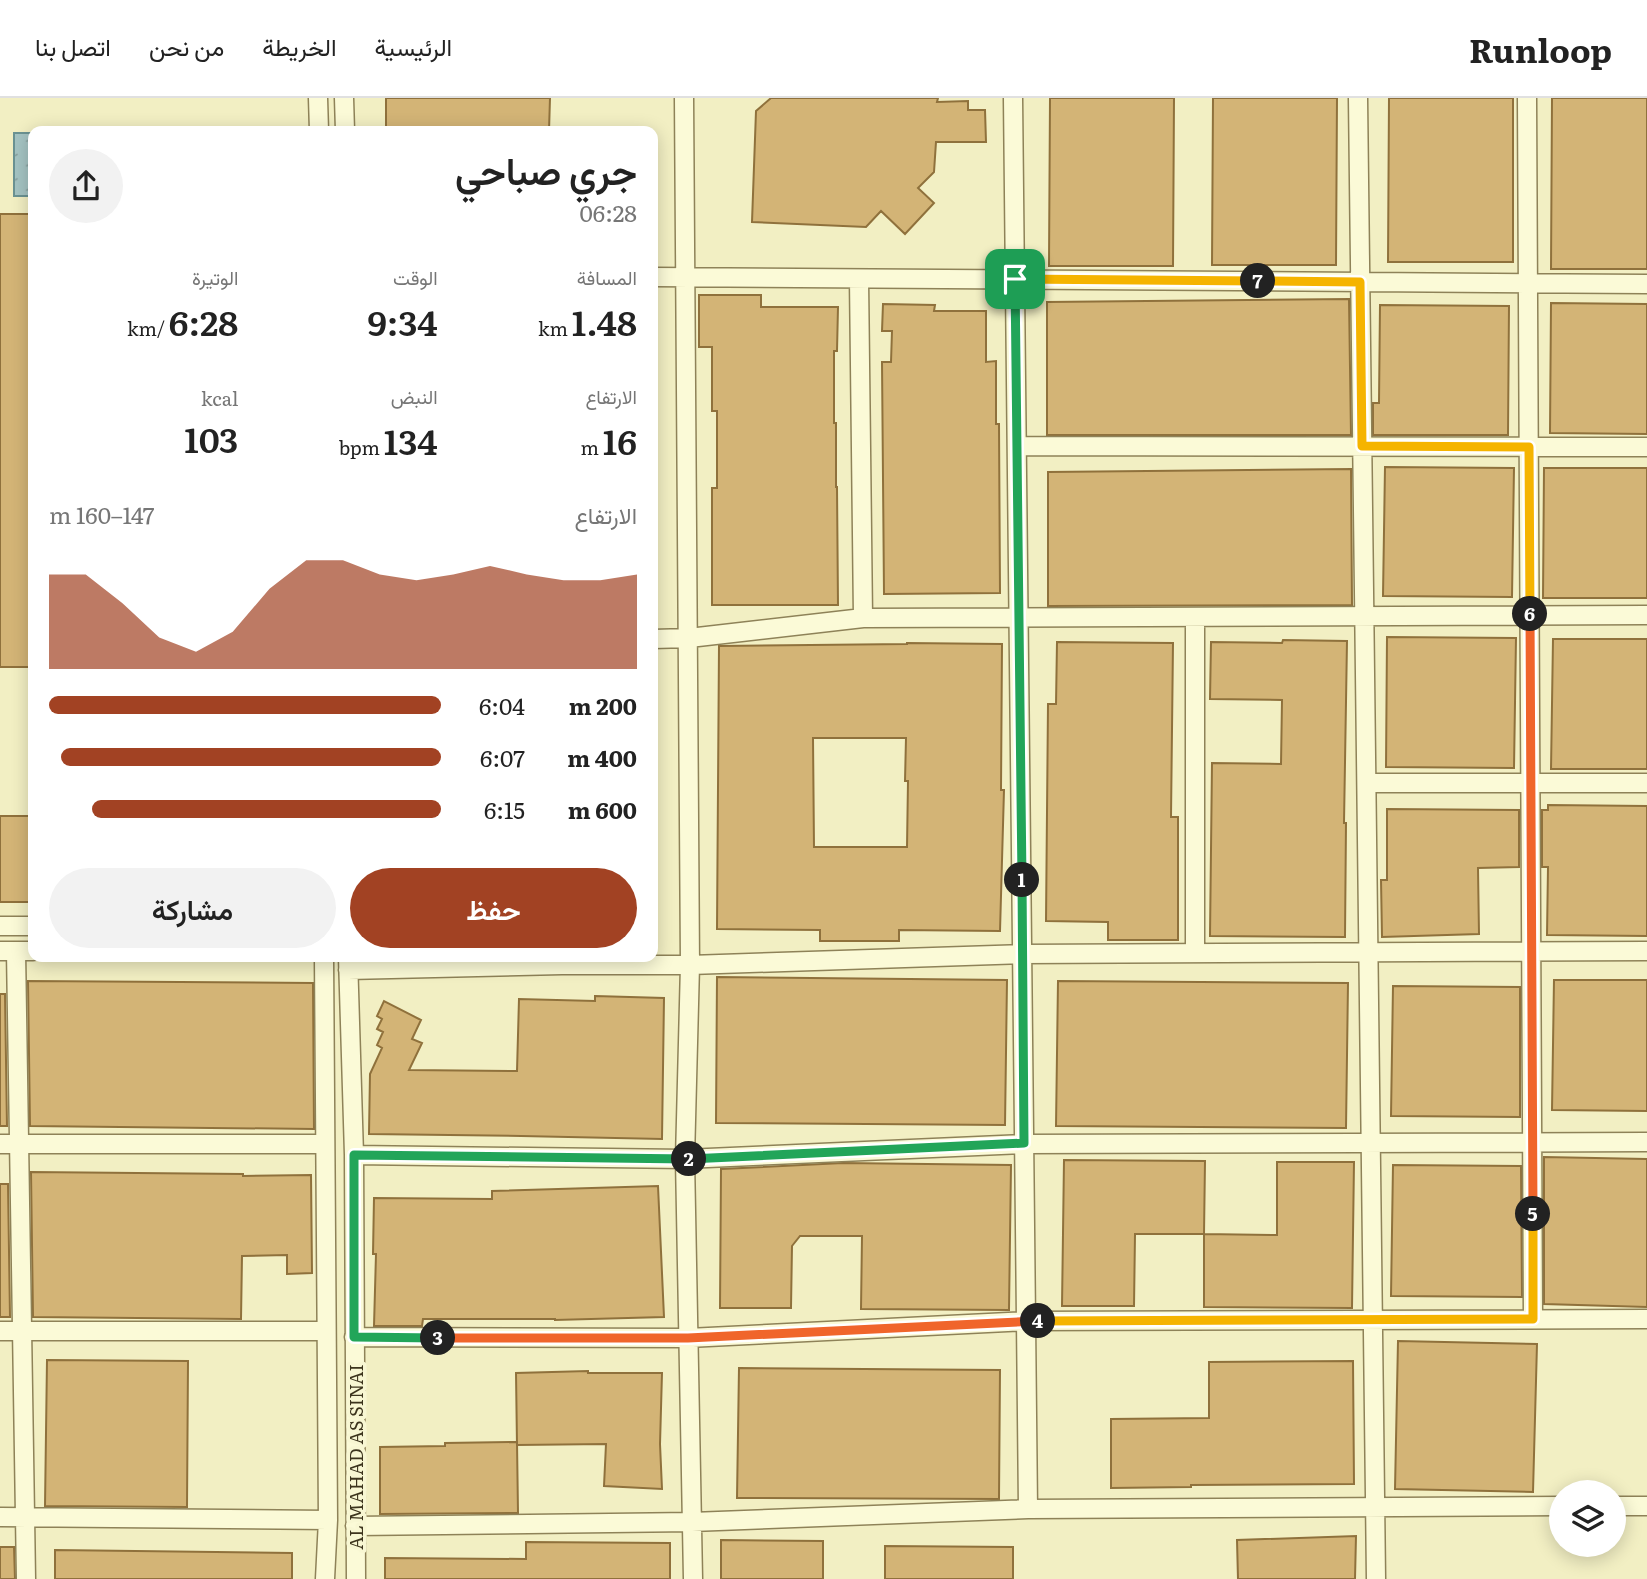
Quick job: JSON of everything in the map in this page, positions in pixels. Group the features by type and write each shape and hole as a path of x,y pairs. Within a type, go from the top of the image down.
{"street":[{"path":"318,98 319,126"},
{"path":"344,98 345,126"},
{"path":"684,98 690,965 685,1159 693,1579"},
{"path":"1013,98 1028,1509"},
{"path":"1358,98 1376,1579"},
{"path":"1527,98 1533,1319"},
{"path":"658,277 1647,284"},
{"path":"859,279 863,618"},
{"path":"1017,446 1647,447"},
{"path":"658,639 689,638 863,618 1647,615"},
{"path":"1195,617 1195,953"},
{"path":"1367,783 1647,783"},
{"path":"0,926 28,926"},
{"path":"16,951 26,1579"},
{"path":"594,962 690,965 1023,954 1647,951"},
{"name":"AL MAHAD AS SINAI","path":"324,962 328,1520 325,1579"},
{"path":"348,964 491,962"},
{"name":"AL MAHAD AS SINAI","path":"348,964 354,1155 356,1579"},
{"path":"354,1155 685,1159 1024,1143 1647,1142"},
{"path":"0,1144 325,1144"},
{"path":"354,1337 688,1338 1026,1321 1647,1319"},
{"path":"0,1331 326,1331"},
{"path":"355,1526 692,1522 1028,1509 1549,1506"},
{"path":"1626,1506 1647,1506"},
{"path":"0,1517 328,1520"}],"water":[{"path":"14,133 28,133 28,196 14,196"}],"building":[{"path":"386,98 550,98 549,126 386,126"},
{"path":"771,98 938,98 937,102 968,101 968,110 985,110 986,142 936,142 934,172 918,188 934,203 905,234 881,211 866,227 752,222 756,111"},
{"path":"1050,98 1174,98 1173,266 1049,266"},
{"path":"1213,98 1337,98 1336,265 1212,265"},
{"path":"1389,98 1513,98 1513,262 1388,262"},
{"path":"1552,98 1647,98 1647,269 1551,269"},
{"path":"0,214 28,214 28,667 0,667"},
{"path":"699,295 761,295 761,307 838,307 837,351 834,351 834,423 838,605 712,605 712,488 717,488 717,411 712,411 712,347 699,347"},
{"path":"1349,299 1351,435 1047,435 1047,302"},
{"path":"1551,303 1647,304 1647,434 1550,433"},
{"path":"883,304 935,305 934,311 986,311 986,362 996,361 1000,593 884,594 882,362 891,362 892,331 882,331"},
{"path":"1380,305 1509,306 1508,435 1373,435 1373,403 1379,403"},
{"path":"1385,467 1514,468 1512,597 1383,596"},
{"path":"1544,468 1647,468 1647,598 1543,598"},
{"path":"1351,469 1352,605 1048,606 1048,472"},
{"path":"1387,637 1516,638 1514,768 1386,767"},
{"path":"1553,639 1647,639 1647,769 1551,769"},
{"path":"1283,640 1347,641 1345,937 1210,936 1212,763 1281,764 1282,700 1210,699 1211,642 1282,643"},
{"path":"1057,642 1173,643 1171,817 1178,817 1178,940 1108,940 1108,922 1046,921 1048,704 1056,704"},
{"path":"1002,644 1001,790 1004,790 1000,931 899,930 899,941 820,941 820,930 717,929 719,646","holes":["813,738 906,738 907,847 814,847"]},
{"path":"1548,805 1647,806 1647,936 1547,935 1548,867 1542,867 1542,810 1548,810"},
{"path":"1387,809 1519,810 1519,867 1478,868 1479,934 1382,937 1381,880 1387,880"},
{"path":"0,816 28,816 28,902 0,902"},
{"path":"717,977 1007,980 1005,1125 716,1123"},
{"path":"1554,980 1647,980 1647,1111 1552,1110"},
{"path":"28,981 313,983 314,1129 30,1126"},
{"path":"1058,981 1348,983 1346,1128 1056,1126"},
{"path":"1393,986 1520,987 1520,1117 1391,1116"},
{"path":"0,994 5,994 7,1126 0,1126"},
{"path":"595,996 664,998 662,1139 369,1134 370,1074 382,1048 377,1045 383,1032 377,1029 382,1019 377,1016 384,1001 421,1020 412,1039 422,1043 409,1070 517,1071 519,999 595,1001"},
{"path":"1544,1157 1647,1159 1647,1307 1544,1304"},
{"path":"1064,1160 1205,1161 1204,1234 1135,1234 1134,1306 1062,1306"},
{"path":"1277,1162 1354,1162 1352,1308 1204,1307 1204,1234 1277,1235"},
{"path":"843,1163 1011,1165 1009,1310 861,1309 862,1236 800,1236 792,1246 791,1308 720,1308 721,1169"},
{"path":"1393,1165 1521,1166 1522,1297 1391,1296"},
{"path":"31,1172 311,1175 312,1273 287,1274 287,1255 242,1256 241,1319 33,1317"},
{"path":"0,1184 8,1184 10,1317 0,1317"},
{"path":"658,1186 664,1317 423,1319 422,1326 374,1326 374,1198 492,1199 492,1191"},
{"path":"1398,1341 1537,1344 1533,1492 1395,1489"},
{"path":"47,1360 188,1361 187,1507 45,1506"},
{"path":"1353,1361 1354,1484 1111,1488 1111,1419 1209,1418 1209,1362"},
{"path":"739,1368 1000,1370 999,1499 737,1498"},
{"path":"516,1373 662,1373 662,1489 604,1486 606,1444 517,1445"},
{"path":"517,1442 518,1513 380,1514 380,1447"},
{"path":"1356,1536 1355,1579 1238,1579 1237,1540"},
{"path":"721,1540 823,1541 823,1579 721,1579"},
{"path":"526,1542 670,1543 670,1579 385,1579 385,1558 526,1559"},
{"path":"885,1546 1013,1547 1013,1579 885,1579"},
{"path":"0,1547 14,1547 15,1579 0,1579"},
{"path":"55,1550 292,1553 292,1579 55,1579"}],"route":[{"path":"1015,279 1360,282 1362,446 1529,447 1533,1319 1026,1321 688,1338 354,1337 354,1155 685,1159 1024,1143 1015,279"}]}
